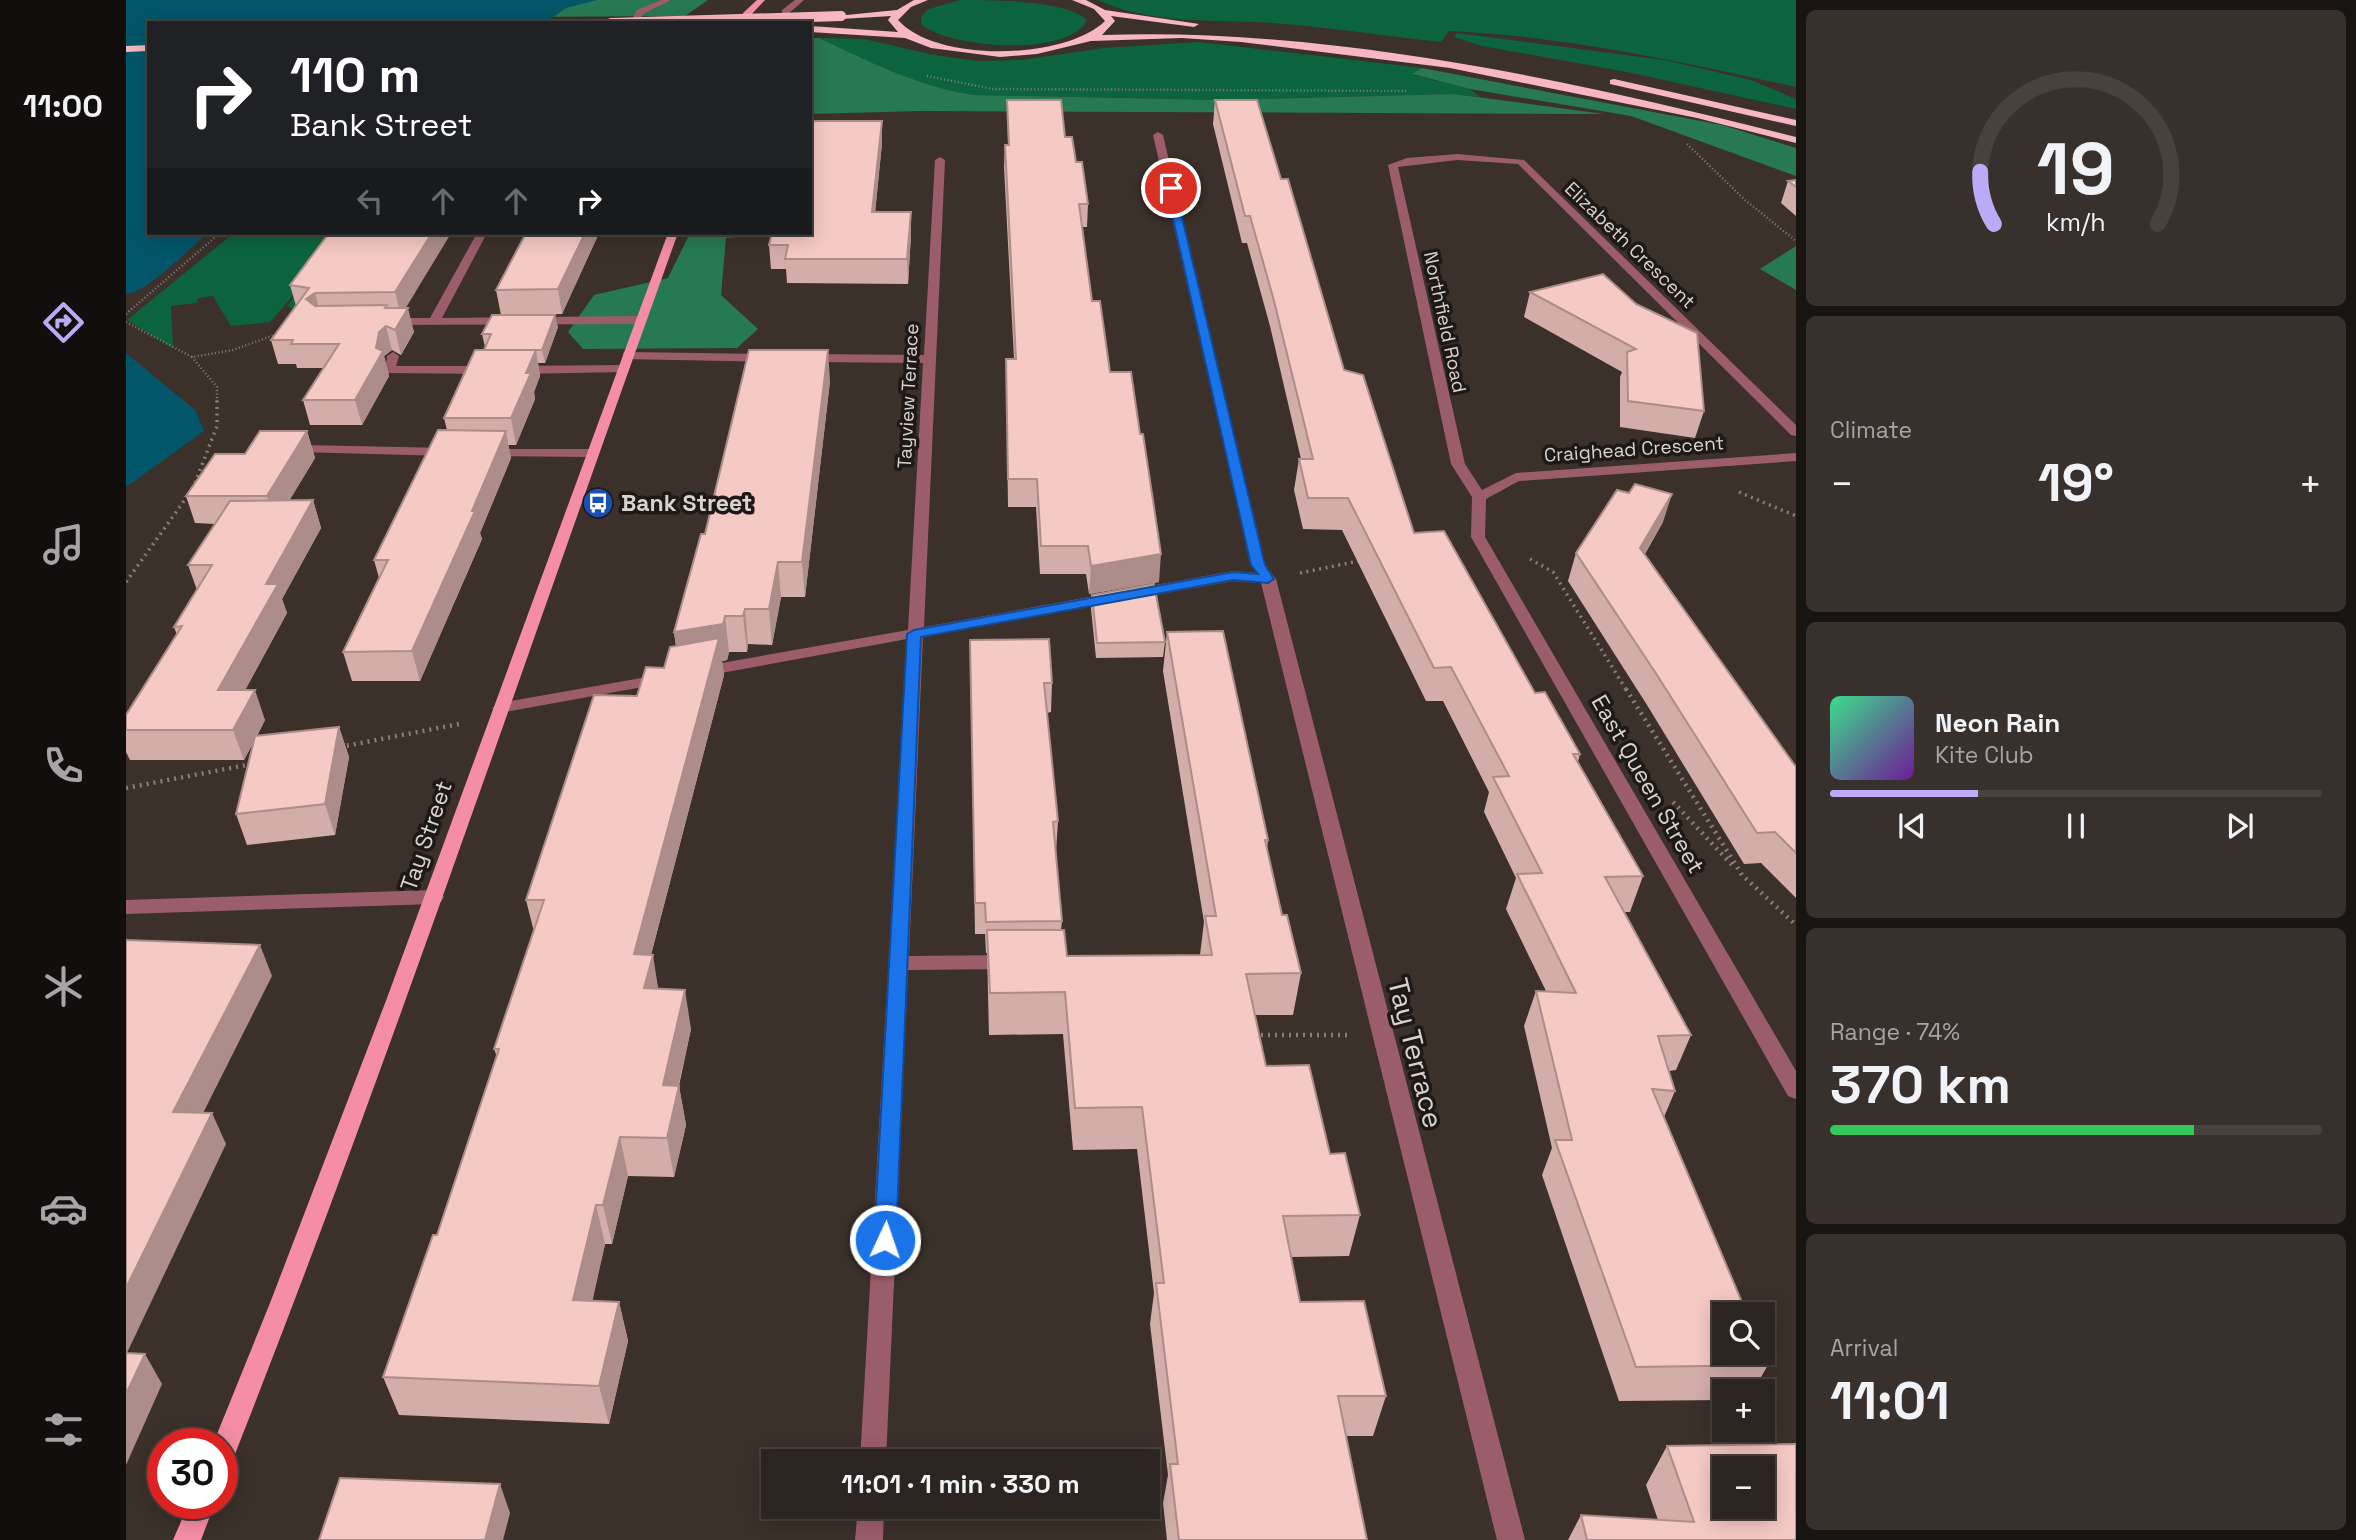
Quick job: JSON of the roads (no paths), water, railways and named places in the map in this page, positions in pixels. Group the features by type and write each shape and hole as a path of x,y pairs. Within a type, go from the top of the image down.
{"highway":[{"path":"677,21 897,13 923,0"},
{"path":"1077,0 1106,13 1282,32"},
{"path":"897,13 893,20 896,28 905,35"},
{"path":"812,29 905,35 952,50 993,53 1064,48 1093,38 1105,31 1110,21 1106,13"},
{"path":"1093,38 1182,35 1241,39 1450,65 1606,95 1796,140"},
{"path":"126,49 147,48"},
{"path":"1599,79 1796,123"}],"main road":[{"path":"744,21 746,15 761,0"},
{"name":"Tay Street","path":"232,1428 394,1013 498,713 672,235"},
{"path":"187,1540 196,1519"}],"street":[{"path":"635,21 640,12 667,0"},
{"path":"785,12 800,0"},
{"name":"Tay Terrace","path":"1158,135 1258,565 1268,579 1511,1540"},
{"name":"Elizabeth Crescent","path":"1408,160 1500,158 1521,162 1796,432"},
{"name":"Tayview Terrace","path":"874,1449 940,160"},
{"name":"Northfield Road","path":"1408,160 1393,165 1458,464 1479,498"},
{"path":"434,322 481,235"},
{"path":"371,322 640,320"},
{"path":"393,356 389,370 625,363 930,359"},
{"path":"302,449 592,453"},
{"name":"Craighead Crescent","path":"1479,498 1516,477 1796,457"},
{"name":"East Queen Street","path":"1479,498 1478,537 1796,1090"},
{"path":"498,713 1233,576 1268,579"},
{"path":"126,907 435,897"},
{"path":"900,963 1034,962"},
{"path":"869,1540 870,1519"}],"water":[{"path":"126,0 597,0 566,8 548,21 147,21 147,235 206,235 156,278 135,292 126,294"},
{"path":"126,353 195,410 204,431 126,487"}],"place":[{"name":"Bank Street","path":"598,503"}]}
